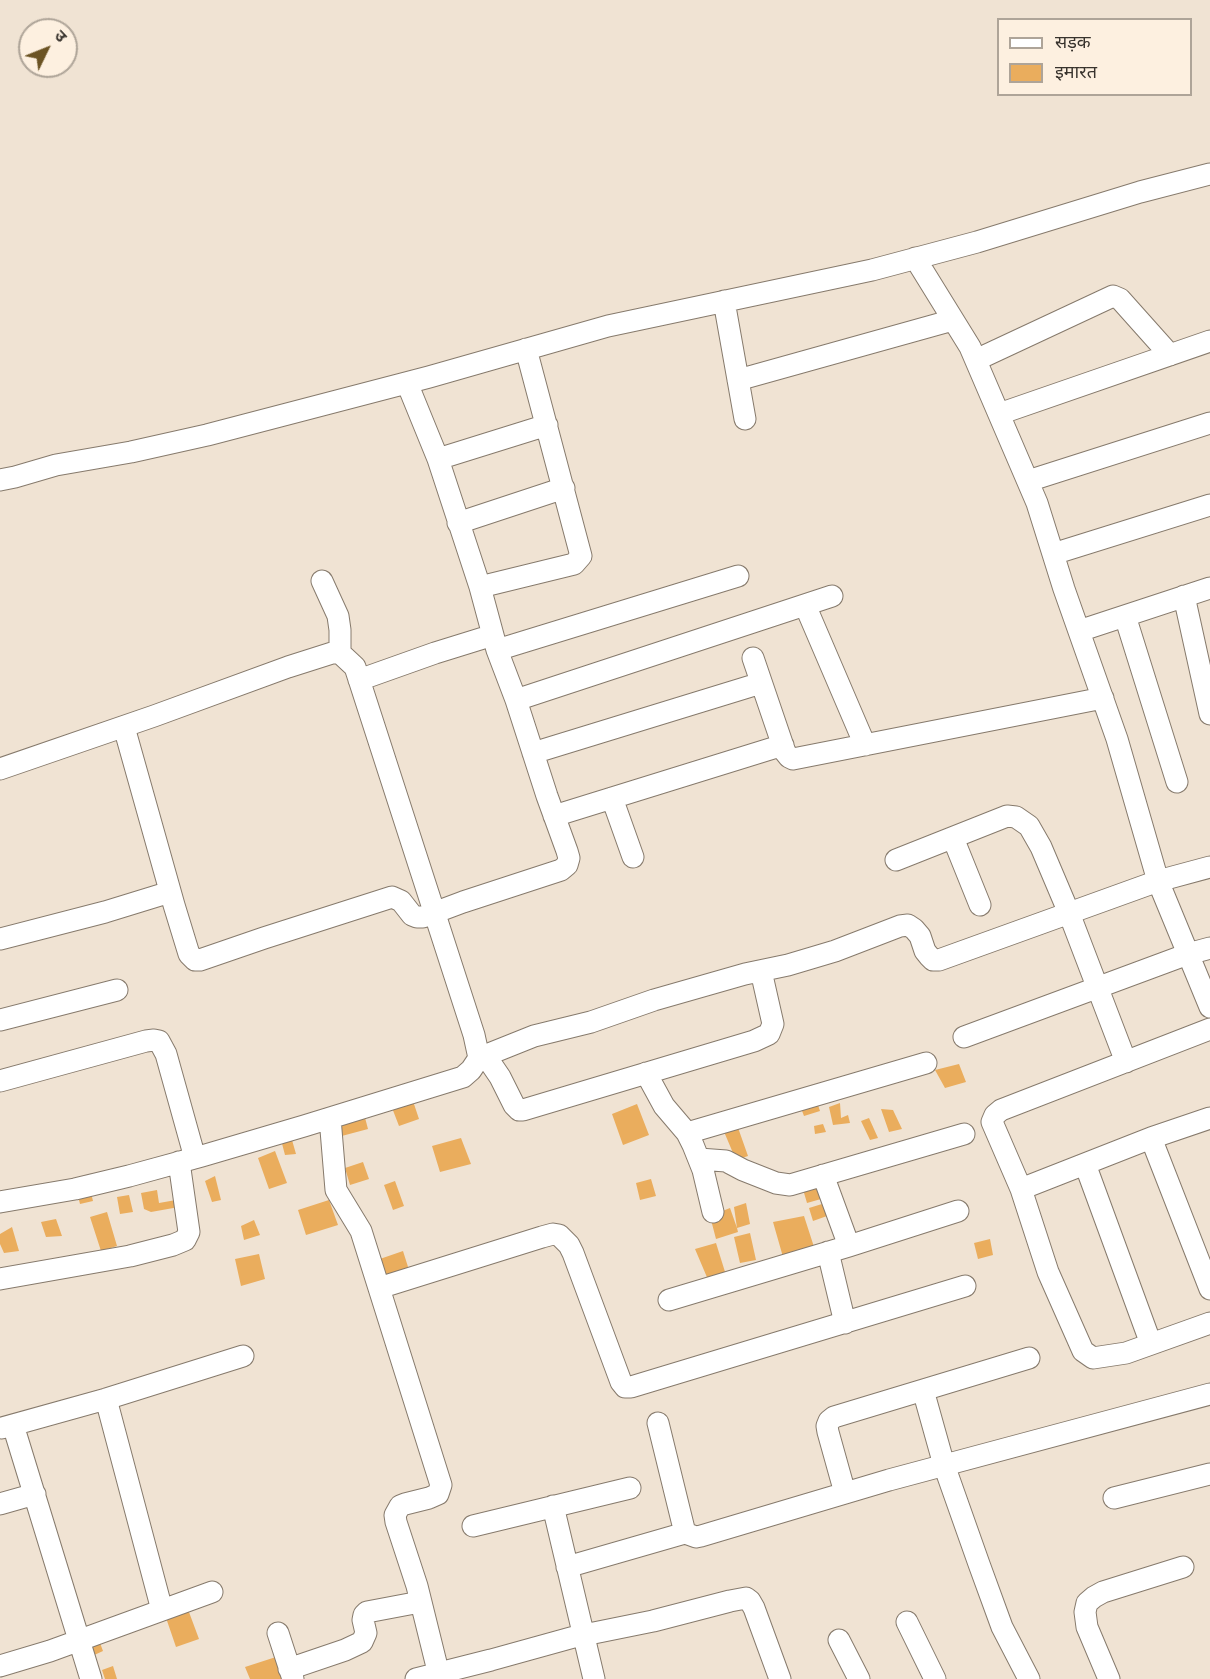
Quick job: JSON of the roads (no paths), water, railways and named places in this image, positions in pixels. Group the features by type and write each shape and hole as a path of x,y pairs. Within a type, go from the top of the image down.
{"street":[{"path":"0,480 56,465 131,452 207,435 608,326 872,270 977,242 1140,192 1210,174"},
{"path":"915,258 970,347 1037,503 1117,739 1158,881 1210,1007"},
{"path":"976,360 1113,296 1120,299 1170,355"},
{"path":"724,301 745,419"},
{"path":"738,380 953,320"},
{"path":"999,414 1210,341"},
{"path":"480,587 574,564 581,556 526,349"},
{"path":"124,727 170,892 189,954 195,960 393,897 401,901 412,915 417,917 433,913 567,866 569,858 567,851 495,643 480,587 438,459 406,382"},
{"path":"1028,481 1210,423"},
{"path":"438,459 547,425"},
{"path":"458,523 564,488"},
{"path":"1053,554 1210,505"},
{"path":"359,680 435,653 495,643 738,576"},
{"path":"322,581 338,616 340,653"},
{"path":"1079,631 1210,588"},
{"path":"516,700 832,596"},
{"path":"1184,596 1210,714"},
{"path":"805,605 865,745"},
{"path":"1125,616 1177,782"},
{"path":"0,769 124,727 288,667 332,653 340,653 355,667 433,913 482,1057 500,1077 514,1106 519,1110 754,1041 769,1034 773,1024 761,971"},
{"path":"753,658 785,752 793,759 1103,698"},
{"path":"533,753 762,683"},
{"path":"554,816 783,745"},
{"path":"612,798 633,857"},
{"path":"896,861 1007,816 1016,817 1029,826 1041,847 1070,913 1126,1062"},
{"path":"952,838 980,905"},
{"path":"0,1202 75,1189 187,1160 330,1118 463,1077 482,1057 534,1036 591,1022 654,1000 745,974 788,966 900,926 908,925 920,936 929,956 933,960 939,960 1158,881 1210,867"},
{"path":"0,939 105,912 170,892"},
{"path":"964,1037 1188,954 1210,948"},
{"path":"0,1020 117,990"},
{"path":"1210,1029 1001,1110 992,1122 1021,1190 1048,1272 1083,1351 1093,1358 1126,1353 1210,1323"},
{"path":"0,1081 146,1041 159,1041 166,1054 187,1160 189,1232 185,1240 173,1245 130,1256 0,1279"},
{"path":"687,1133 926,1063"},
{"path":"646,1073 664,1106 687,1133 699,1159 713,1212"},
{"path":"330,1118 336,1190 362,1231 441,1485 438,1494 399,1506 395,1515 439,1676"},
{"path":"1021,1190 1151,1138 1210,1118"},
{"path":"699,1159 726,1161 742,1170 790,1185 964,1134"},
{"path":"1151,1138 1210,1289"},
{"path":"1085,1164 1151,1344"},
{"path":"823,1175 849,1246"},
{"path":"669,1300 958,1211"},
{"path":"379,1288 542,1237 559,1235 573,1253 621,1382 625,1387 631,1387 965,1286"},
{"path":"828,1252 845,1323"},
{"path":"91,1679 35,1494 7,1427 243,1356"},
{"path":"845,1493 828,1432 829,1421 1029,1358"},
{"path":"923,1390 944,1465 1002,1626 1029,1679"},
{"path":"567,1567 685,1533 696,1537 701,1536 944,1465 1210,1394"},
{"path":"106,1399 162,1610"},
{"path":"658,1423 685,1533"},
{"path":"1114,1498 1210,1474"},
{"path":"473,1526 630,1488"},
{"path":"0,1504 35,1494"},
{"path":"553,1506 594,1679"},
{"path":"1109,1679 1087,1627 1084,1612 1087,1602 1103,1592 1183,1567"},
{"path":"0,1666 212,1592"},
{"path":"416,1679 439,1676 584,1635 653,1622 746,1598 754,1608 780,1679"},
{"path":"278,1633 291,1674 362,1642 366,1633 363,1620 367,1612 420,1602"},
{"path":"907,1622 935,1679"},
{"path":"839,1640 859,1679"}]}
